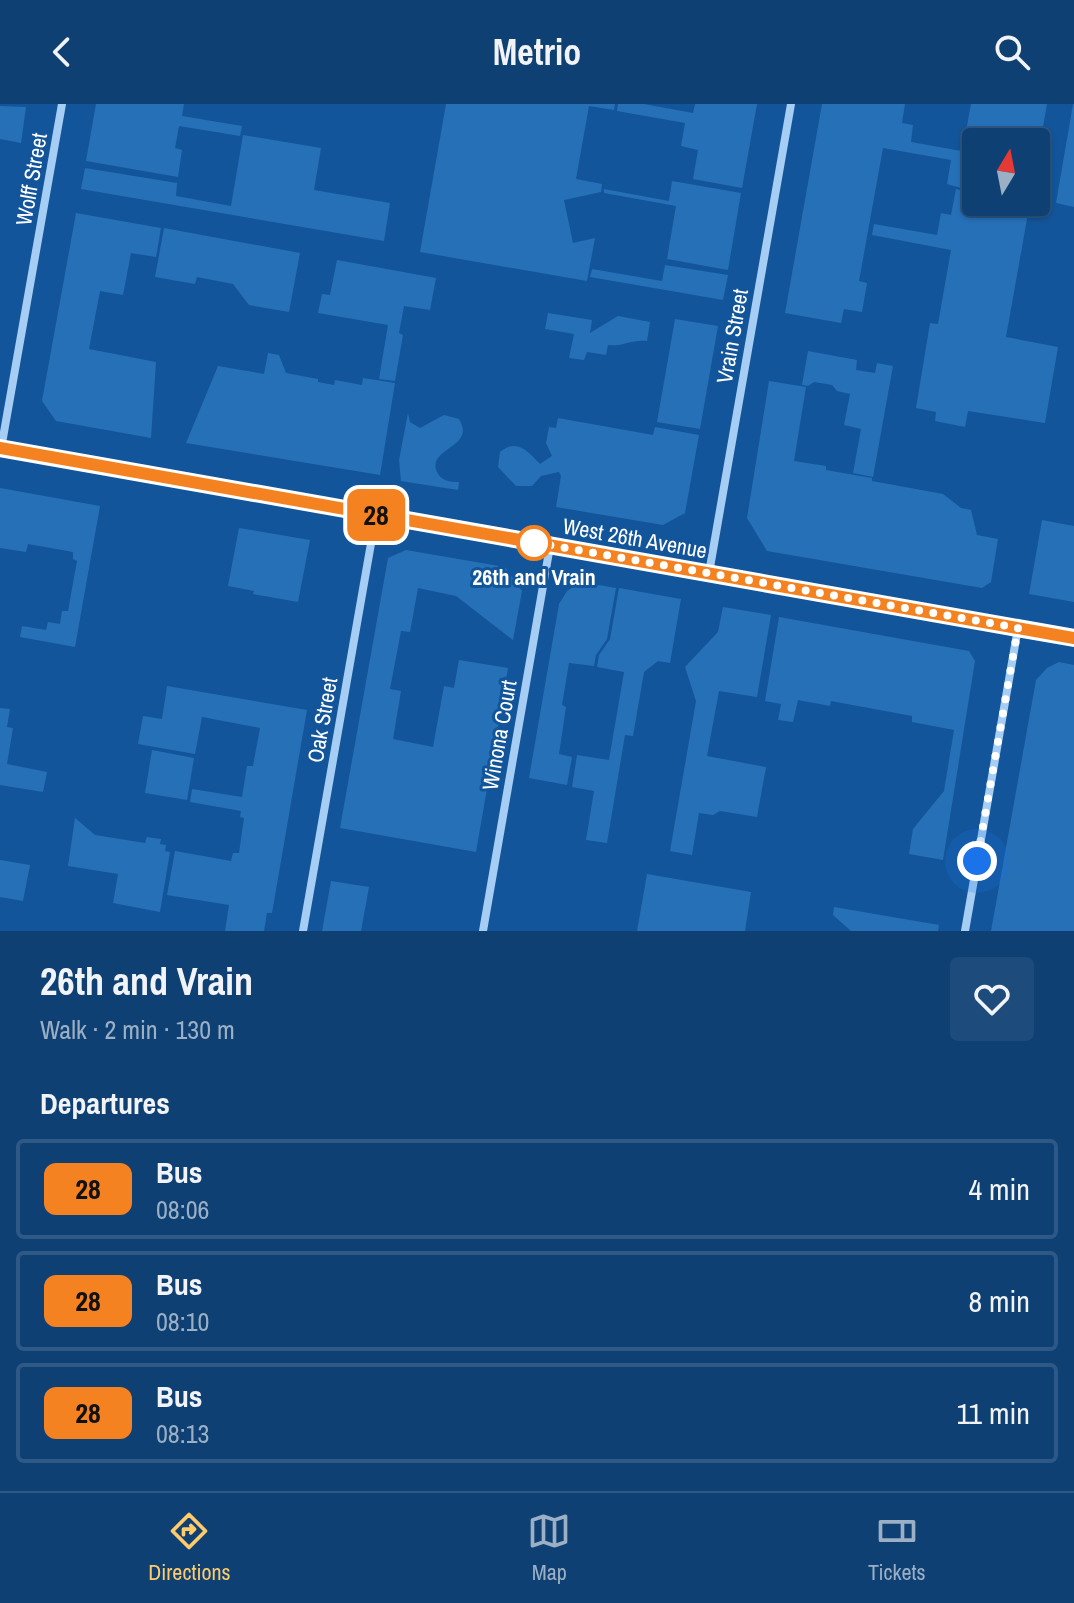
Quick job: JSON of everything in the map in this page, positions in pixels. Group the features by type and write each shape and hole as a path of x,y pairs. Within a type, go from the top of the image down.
{"street":[{"name":"Wolff Street","path":"1,448 62,104"},
{"name":"Vrain Street","path":"709,573 791,104"},
{"name":"West 26th Avenue","path":"1,448 1074,638"},
{"name":"Oak Street","path":"303,931 376,515"},
{"name":"Winona Court","path":"483,931 550,545"},
{"path":"965,931 1018,628"}],"shaded area":[{"path":"96,104 184,104 182,116 242,126 240,136 179,126 175,148 182,150 178,177 86,161"},
{"path":"446,104 615,104 614,110 589,106 576,179 602,184 601,192 564,200 573,243 595,238 587,281 420,252"},
{"path":"618,104 644,104 693,113 695,104 757,104 742,188 693,179 698,150 681,146 685,123 617,111"},
{"path":"822,104 905,104 902,123 913,125 911,142 962,151 962,188 947,184 951,160 883,148 859,281 867,283 862,312 844,309 841,323 785,313"},
{"path":"971,104 1047,104 1043,128 967,128"},
{"path":"1074,104 1074,207 1056,203"},
{"path":"0,106 26,107 21,143 0,139"},
{"path":"243,135 321,148 314,190 390,203 384,241 81,189 85,168 177,183 176,196 231,206"},
{"path":"672,181 741,193 728,270 667,259 676,206 604,193 604,189 669,201"},
{"path":"956,189 962,190 962,216 1028,216 1006,337 1058,347 1045,423 968,411 965,427 935,421 936,412 916,408 930,323 938,324 951,250 872,235 874,224 937,235 941,213 951,215"},
{"path":"76,213 161,228 156,257 131,253 123,295 100,291 89,349 156,362 151,438 56,421 42,401"},
{"path":"164,228 300,253 289,312 249,305 233,284 197,277 195,284 155,277"},
{"path":"337,260 436,278 430,310 404,306 399,333 403,335 395,381 379,379 388,325 318,313 322,294 330,295"},
{"path":"665,265 728,275 723,300 590,277 592,269 662,281"},
{"path":"548,313 592,320 590,333 618,316 650,322 647,341 608,345 606,355 587,352 584,360 569,358 574,334 545,329"},
{"path":"675,319 718,326 700,429 657,422"},
{"path":"808,351 857,360 856,370 875,373 877,363 893,366 873,477 853,473 861,429 844,425 850,394 837,391 832,385 814,382 808,386 802,385"},
{"path":"268,353 279,355 286,373 318,379 318,382 334,385 335,380 362,385 363,378 395,383 380,475 186,443 218,366 264,374"},
{"path":"769,381 806,387 794,461 826,466 826,470 872,478 872,481 943,494 961,508 971,510 977,535 998,539 991,582 982,588 767,551 747,518"},
{"path":"408,413 410,422 420,428 444,415 459,419 462,435 439,456 435,466 443,479 459,482 458,490 401,481 399,460"},
{"path":"558,418 653,435 655,427 699,435 685,513 663,525 556,507 559,472 541,476 532,486 516,486 498,467 500,452 517,446 540,464 552,456 546,443 549,427 556,428"},
{"path":"0,488 100,506 75,647 20,637 22,626 46,630 48,622 60,624 62,611 68,611 77,561 73,559 73,552 28,544 26,552 0,548"},
{"path":"1042,520 1074,526 1074,602 1029,594"},
{"path":"239,528 310,540 298,602 228,586"},
{"path":"406,550 505,567 522,591 513,640 456,596 418,588 410,632 401,631 390,689 401,691 393,739 433,747 444,686 454,688 459,660 508,668 476,852 340,828 388,558"},
{"path":"581,582 616,588 607,639 596,655 594,666 569,663 559,754 572,757 567,785 529,778 559,604 567,591"},
{"path":"619,588 681,599 670,663 658,661 644,672 633,736 625,735 607,843 586,840 594,791 572,787 577,755 609,760 624,672 597,667 599,655 610,639"},
{"path":"723,607 771,615 757,697 719,691 707,756 766,767 757,817 720,811 713,815 699,813 692,855 670,851 696,701 685,667 718,632"},
{"path":"779,617 969,651 975,661 943,860 909,854 913,829 944,791 954,730 912,722 912,716 831,701 830,706 798,700 793,722 778,720 781,704 765,701"},
{"path":"1059,662 1074,665 1074,931 991,931 1036,680 1047,668"},
{"path":"167,686 307,710 272,913 267,913 264,931 225,931 229,905 167,895 175,851 231,861 233,853 239,853 244,818 240,817 241,811 190,802 192,789 242,797 247,766 253,766 260,728 202,717 195,754 138,744 143,716 162,719"},
{"path":"0,708 10,709 7,727 13,728 7,764 47,772 43,792 0,785"},
{"path":"152,750 194,758 187,800 145,793"},
{"path":"75,818 95,835 145,843 147,837 161,839 160,844 166,845 165,851 170,852 160,912 113,903 118,874 68,866"},
{"path":"0,860 30,865 23,901 0,897"},
{"path":"647,874 751,892 745,931 637,931"},
{"path":"331,881 369,887 361,931 322,931"},
{"path":"834,907 939,925 938,931 851,931 833,915"}],"bus line":[{"name":"28","path":"0,448 1074,638"}],"place":[{"name":"26th and Vrain","path":"534,543"}],"route":[{"path":"534,543 521,540 1018,628 977,861"}]}
